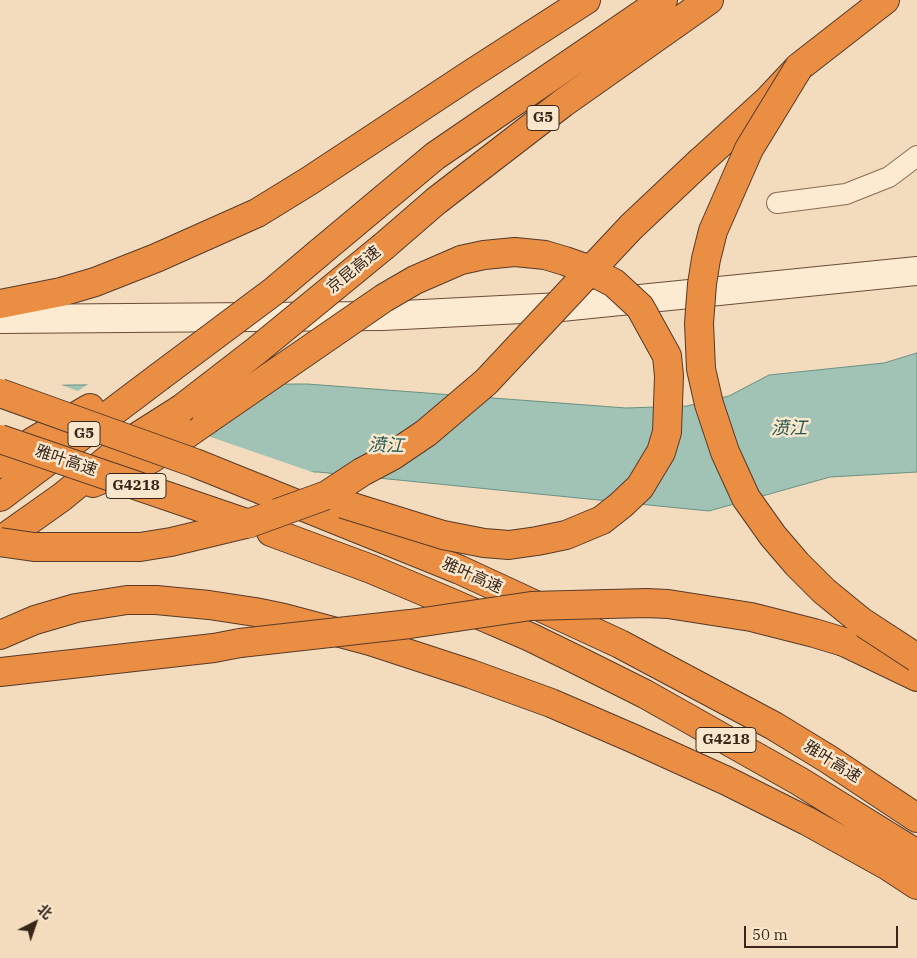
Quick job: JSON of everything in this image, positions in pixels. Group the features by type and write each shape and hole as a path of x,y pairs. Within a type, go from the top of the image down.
{"highway":[{"path":"0,304 60,292 95,282 156,258 257,213 586,0"},
{"name":"G5","path":"0,497 274,291 435,156 663,0"},
{"name":"京昆高速","path":"0,542 62,496 129,442 181,409 211,386 384,246 436,201 563,103 710,0"},
{"path":"0,542 34,547 72,548 140,547 171,542 250,523 327,494 392,456 426,433 486,382 631,227 768,100 799,67 885,0"},
{"path":"799,67 749,148 713,231 702,284 699,323 701,369 709,404 725,452 746,498 773,536 824,591 862,622 917,658"},
{"path":"62,496 151,459 384,298 415,280 460,260 514,252 545,255 585,268 614,282 640,307 667,356 669,419 661,452 640,487 622,505 602,520 566,535 509,545 484,542 443,535 343,504 262,490"},
{"path":"0,464 32,442 92,407 159,377"},
{"name":"雅叶高速","path":"0,393 195,463 460,570 620,644 774,726 866,783 917,818"},
{"name":"雅叶高速","path":"0,439 326,552 371,569 530,637 645,694 799,781 917,854"},
{"path":"0,635 35,620 76,608 127,600 156,600 254,612 370,641 471,674 551,703 632,738 727,781 807,821 888,866 917,885"},
{"path":"0,672 400,625 531,606 646,603 668,604 751,617 814,633 844,642 917,677"}],"main road":[{"path":"0,319 383,316 561,307 917,271"}],"street":[{"path":"777,203 846,194 889,177 917,156"}],"water":[{"name":"𣸣江","path":"917,353 917,472 830,477 709,511 318,472 0,476 0,388 70,385 307,384 626,408 687,406 729,396 769,375 884,363"}],"pier":[{"path":"91,382 282,382 205,435 318,474 0,478 0,386 56,383 78,391"}]}
